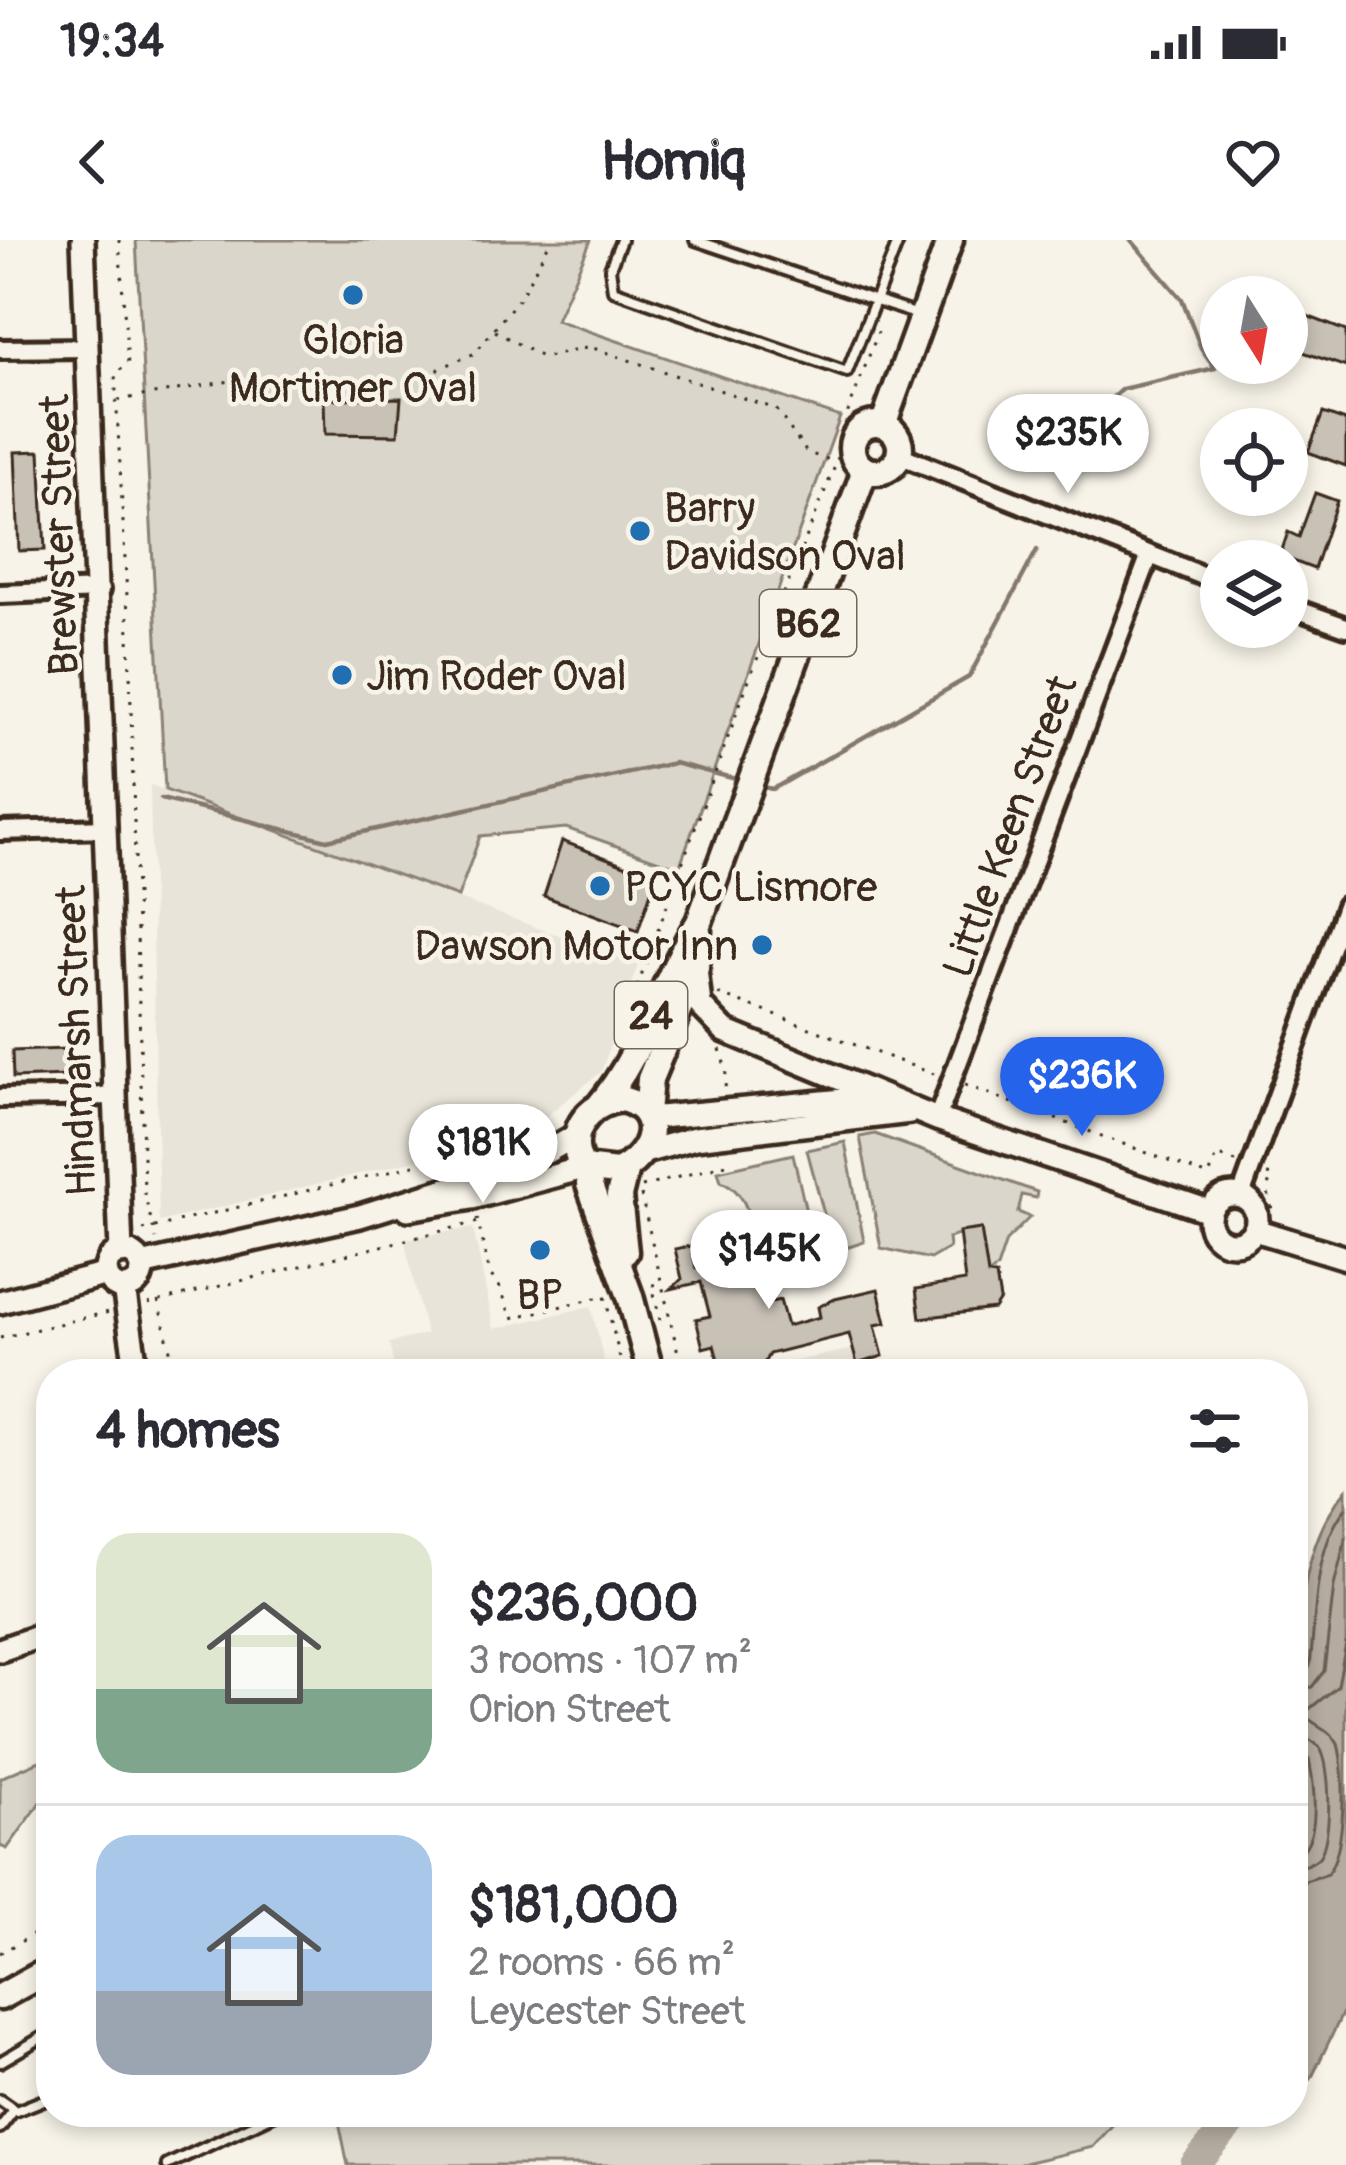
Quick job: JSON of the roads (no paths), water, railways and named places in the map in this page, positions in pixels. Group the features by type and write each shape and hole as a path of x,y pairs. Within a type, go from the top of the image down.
{"main road":[{"name":"B62","path":"629,1296 619,1196 650,1136 656,1061 696,968 699,922 866,470 853,453 854,440 869,425 883,425 950,240"},
{"path":"866,470 888,469 899,455 899,440 883,425"},
{"name":"24","path":"599,1106 631,1062 669,972 699,922"},
{"path":"575,1136 599,1106 622,1099 648,1116"},
{"name":"B62","path":"575,1136 647,1359"},
{"path":"587,1170 635,1160"},
{"path":"0,1997 36,1977"}],"street":[{"name":"Brewster Street","path":"83,240 107,827"},
{"path":"0,349 89,348"},
{"path":"899,455 1200,575"},
{"name":"Little Keen Street","path":"926,1115 952,1080 1149,557"},
{"path":"0,594 100,590"},
{"path":"1308,613 1346,627"},
{"path":"0,831 107,827"},
{"name":"Hindmarsh Street","path":"107,827 121,1253"},
{"path":"1240,1196 1346,906"},
{"path":"696,968 700,1005 716,1025 926,1115 1209,1211"},
{"path":"0,1098 115,1096"},
{"path":"648,1116 883,1098"},
{"path":"635,1160 695,1138 926,1115"},
{"path":"360,1216 526,1164 575,1136"},
{"path":"141,1265 587,1170"},
{"path":"1240,1196 1254,1206 1255,1230 1240,1242 1224,1242 1209,1226 1209,1211 1220,1198 1240,1196"},
{"path":"1255,1230 1346,1258"},
{"path":"0,1302 115,1281 137,1283 141,1265 136,1257 121,1253 108,1263 115,1281 133,1359"},
{"path":"0,1650 36,1637"}],"lane":[{"path":"622,240 610,268 613,290 847,372 898,243 884,240"},
{"path":"695,240 922,316"},
{"path":"0,2062 36,2041"},
{"path":"0,2100 14,2110 36,2105"},
{"path":"0,2128 14,2110"},
{"path":"167,2165 248,2127"}],"water":[{"path":"1346,1490 1346,2006 1311,2079 1308,1573 1325,1521"}],"waterway":[{"path":"1111,399 1122,389 1215,368 1201,348 1182,299 1131,240"},
{"path":"756,785 772,789 780,785 969,677 1037,550"},
{"path":"161,799 327,840 674,763 740,780"},
{"path":"1195,2165 1227,2127"}],"place":[{"name":"Gloria Mortimer Oval","path":"353,295"},
{"name":"Barry Davidson Oval","path":"640,531"},
{"name":"Jim Roder Oval","path":"342,675"},
{"name":"PCYC Lismore","path":"600,886"},
{"name":"Dawson Motor Inn","path":"762,945"},
{"name":"BP","path":"540,1250"}]}
